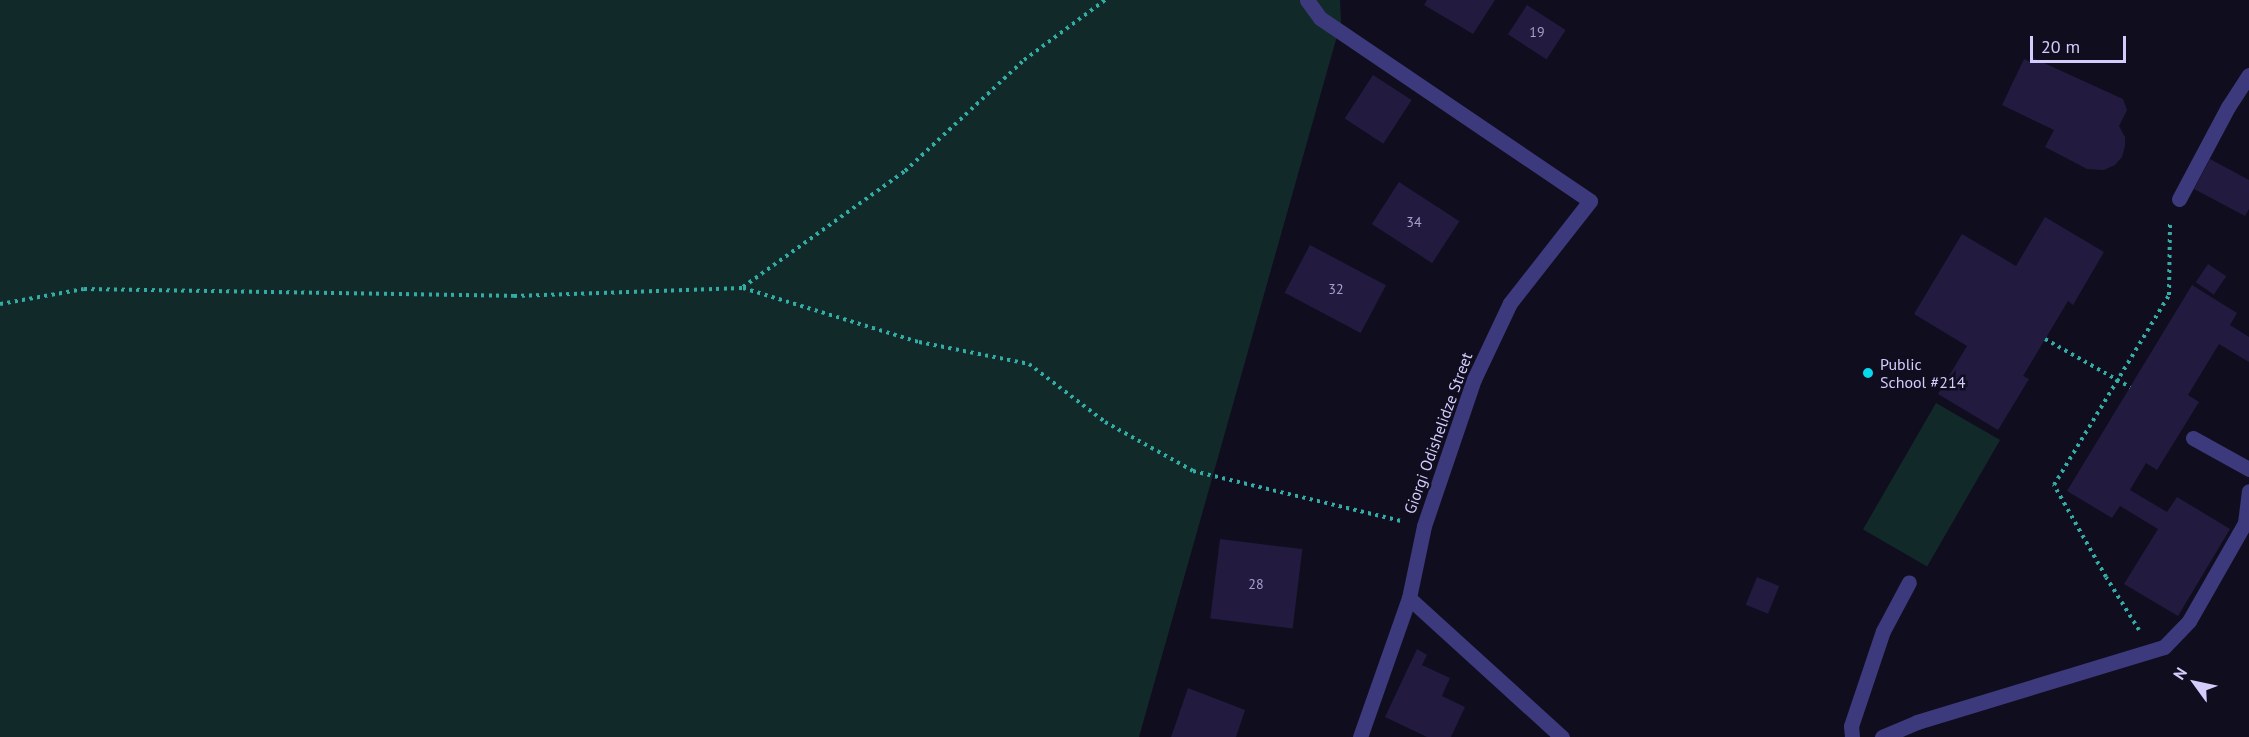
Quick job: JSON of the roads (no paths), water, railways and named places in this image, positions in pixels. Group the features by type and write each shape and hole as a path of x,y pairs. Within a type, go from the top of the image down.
{"street":[{"name":"Giorgi Odishelidze Street","path":"1307,0 1320,18 1590,201 1510,303 1474,379 1424,526 1409,598 1360,737"},
{"path":"2179,199 2228,107 2249,75"},
{"path":"2193,438 2249,469"},
{"path":"1882,737 1917,722 2164,647 2189,621 2245,523 2249,491"},
{"path":"1852,737 1851,726 1883,631 1909,582"},
{"path":"1409,598 1562,737"}],"place":[{"name":"Public School #214","path":"1868,373"}]}
